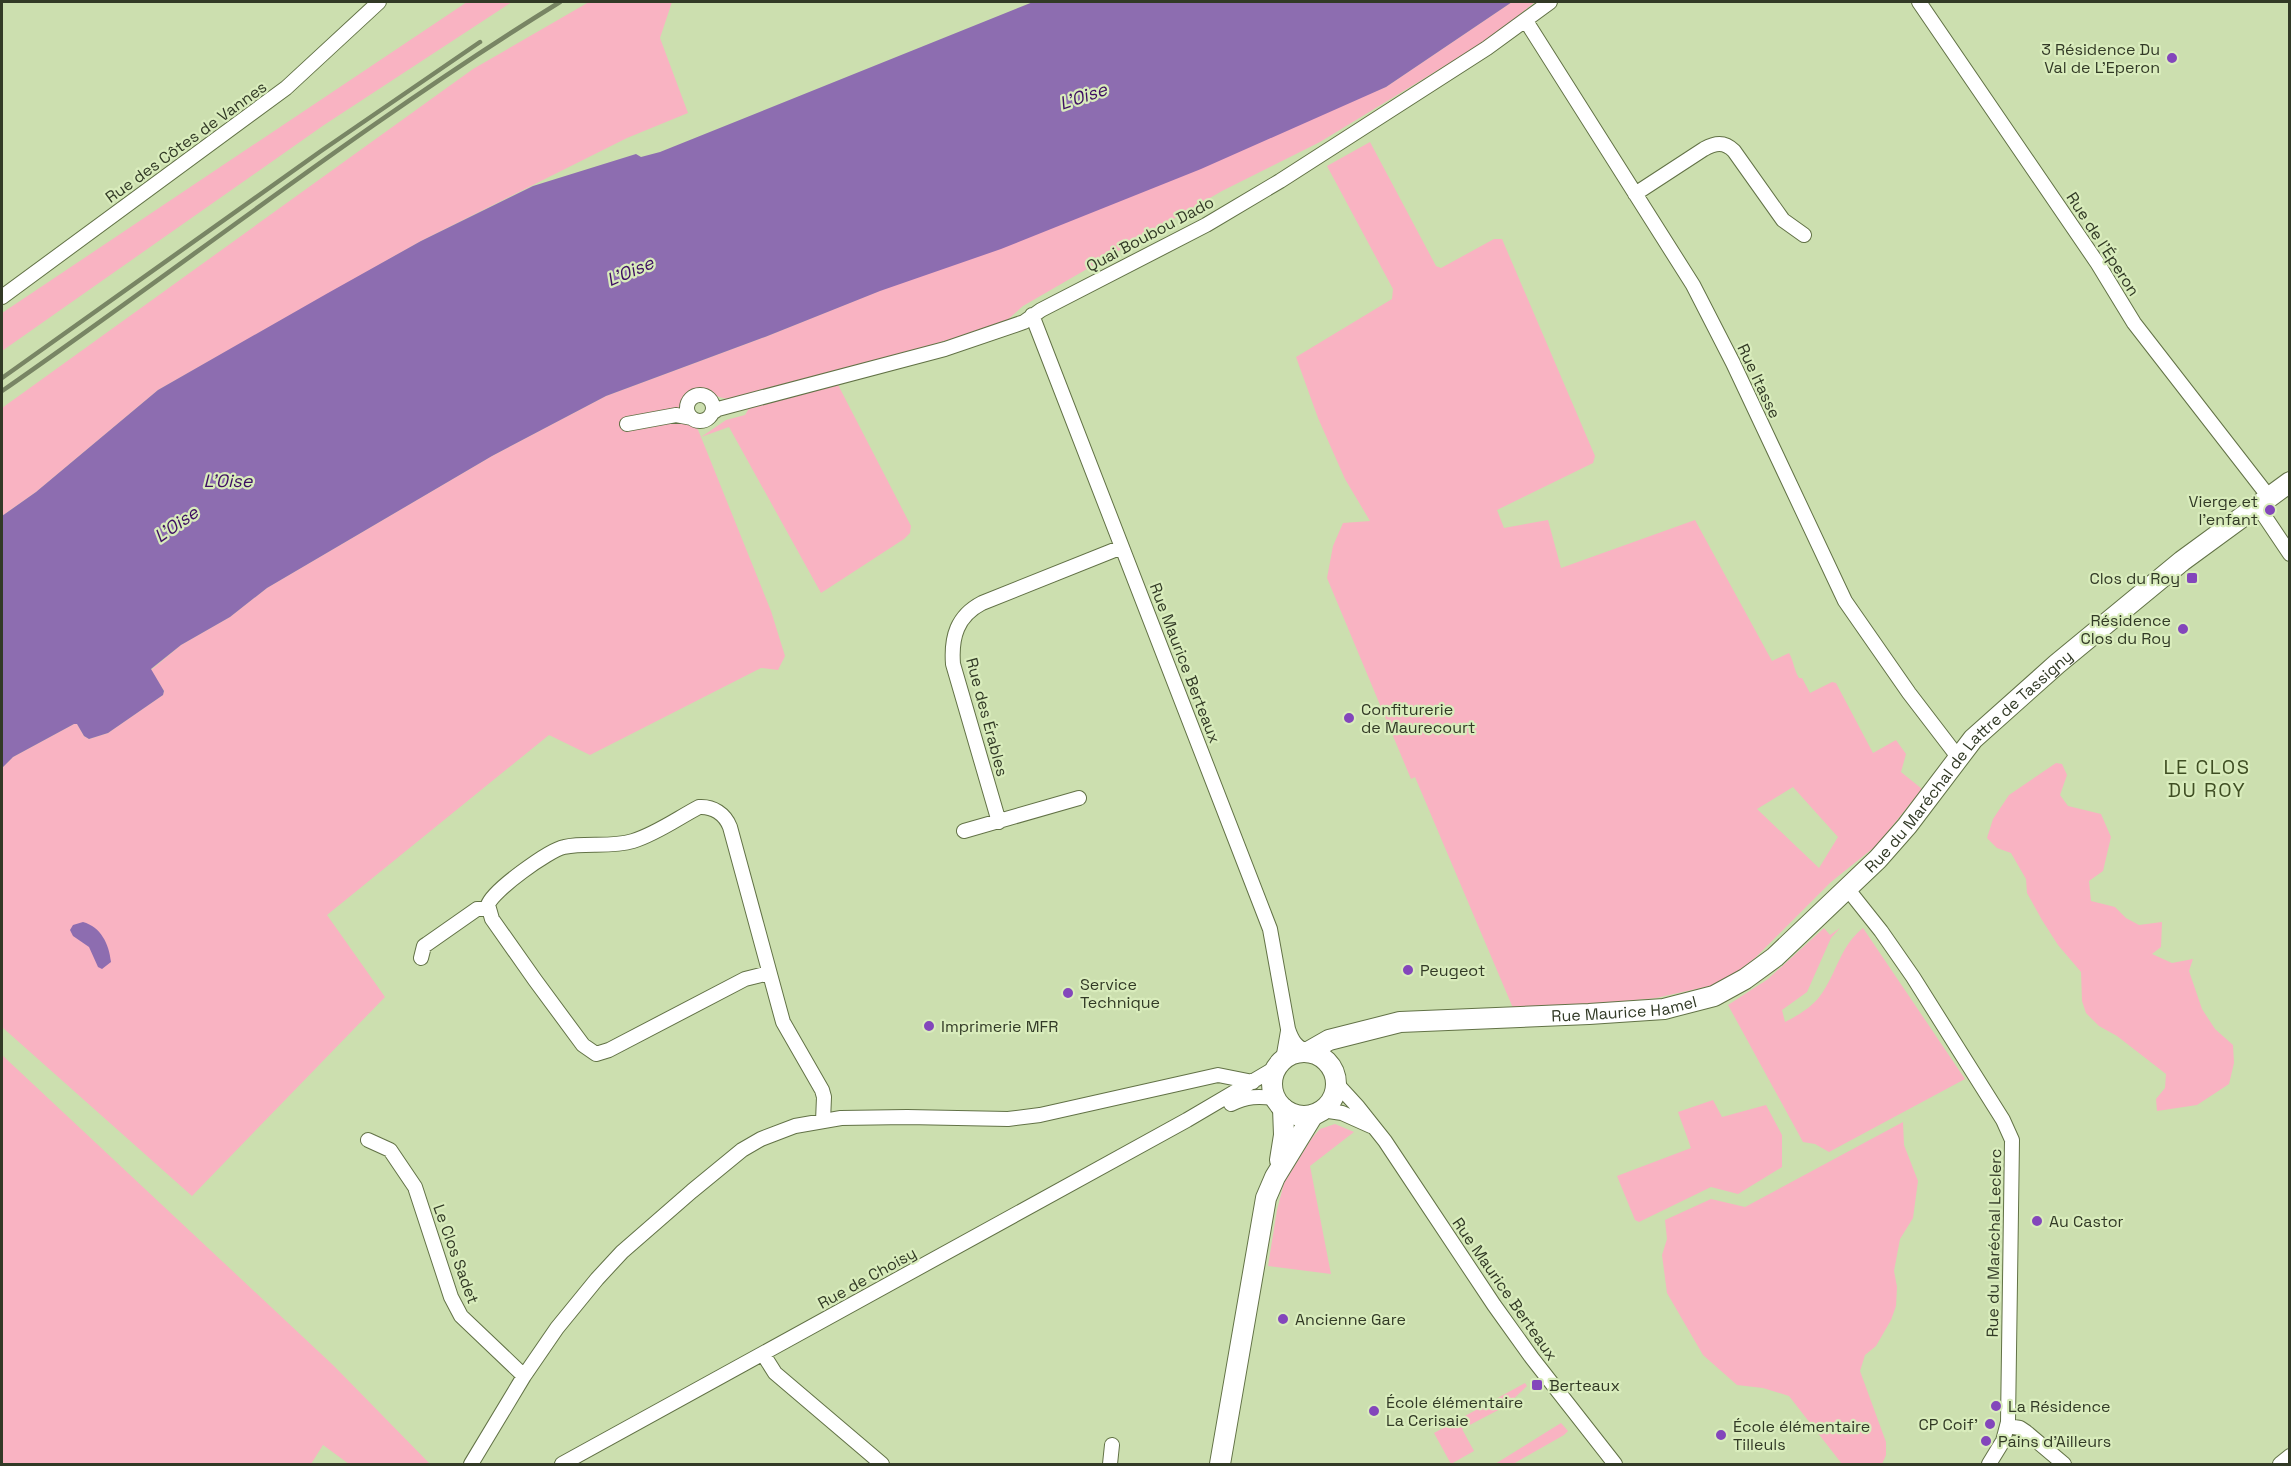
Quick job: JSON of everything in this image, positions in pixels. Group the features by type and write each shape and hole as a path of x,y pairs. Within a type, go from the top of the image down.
{"main road":[{"name":"Rue du Maréchal de Lattre de Tassigny","path":"1846,887 1878,859 1907,826 1973,739 2057,664 2182,561 2289,482"},
{"name":"Rue Maurice Hamel","path":"1308,1052 1322,1043 1363,1030 1400,1022 1648,1011 1694,1003 1723,991 1760,969 1846,887"},
{"name":"Rue Maurice Hamel","path":"1334,1076 1341,1048 1363,1030"},
{"path":"1220,1464 1267,1192 1317,1112 1332,1099 1334,1076 1319,1056 1308,1052 1289,1056 1280,1064 1272,1085 1279,1103 1284,1135 1275,1177"},
{"path":"1279,1103 1296,1115 1317,1112"}],"street":[{"name":"Rue des Côtes de Vannes","path":"2,297 286,88 379,2"},
{"name":"Quai Boubou Dado","path":"627,423 685,413 704,420 716,408 945,349 1024,321 1206,225 1251,198 1487,48 1550,2"},
{"name":"Rue de l'Éperon","path":"1918,2 2098,264 2134,323 2263,501 2289,554"},
{"name":"Rue Itasse","path":"1526,21 1692,285 1845,601 1909,693 1958,757"},
{"path":"1635,194 1704,149 1715,143 1721,144 1734,151 1782,220 1804,235"},
{"name":"Rue Maurice Berteaux","path":"1032,315 1270,929 1288,1029 1294,1043 1308,1052"},
{"name":"Quai Boubou Dado","path":"685,413 691,399 698,396 706,397 716,408"},
{"name":"Rue des Érables","path":"999,822 953,664 952,650 955,631 968,612 982,603 1122,547"},
{"path":"964,831 1079,798"},
{"path":"769,973 745,979 609,1050 596,1054 587,1049 576,1035 492,919 488,909 489,901 496,892 555,850 569,846 630,842 703,806 725,816 730,827 783,1022 822,1090 823,1121"},
{"name":"Rue du Maréchal Leclerc","path":"1846,887 1881,931 1913,977 2003,1120 2012,1140 2007,1426 2003,1441 1989,1464"},
{"path":"421,958 424,946 477,909 488,909"},
{"name":"Rue Maurice Berteaux","path":"1280,1064 1288,1029"},
{"name":"Rue de Choisy","path":"562,1464 1187,1120 1235,1097 1280,1064"},
{"path":"471,1464 556,1328 597,1279 622,1252 692,1191 742,1150 761,1139 790,1127 823,1121 907,1117 1008,1119 1040,1115 1223,1075 1253,1082"},
{"name":"Rue Maurice Berteaux","path":"1334,1076 1375,1128 1532,1358 1615,1464"},
{"path":"1213,1077 1235,1097"},
{"name":"Rue de Choisy","path":"1235,1097 1256,1096 1279,1103"},
{"path":"1317,1112 1342,1113 1375,1128"},
{"name":"Le Clos Sadet","path":"368,1140 390,1150 415,1187 451,1297 461,1316 524,1376"},
{"path":"763,1354 776,1373 882,1464"},
{"path":"2007,1426 2020,1428 2026,1432 2064,1464"},
{"path":"1110,1464 1112,1445"},
{"path":"2280,1464 2289,1456"}],"shaded area":[{"path":"467,2 512,2 324,125 2,351 2,313"},
{"path":"589,2 672,2 660,38 688,113 627,138 421,241 158,390 36,492 2,516 2,408 473,69"},
{"path":"1512,2 1535,2 1492,37 1320,142 1222,191 1023,306 1004,323 918,349 730,399 701,392 690,394 685,399 771,611 785,656 778,670 761,668 590,755 549,735 327,915 385,997 192,1196 2,1027 2,768 13,757 74,724 77,724 84,736 89,739 108,733 163,695 164,691 151,670 181,645 230,617 267,588 492,456 606,396 765,337 1386,87"},
{"path":"1370,142 1436,266 1441,268 1494,239 1502,239 1595,456 1593,463 1497,510 1504,528 1548,520 1561,568 1695,520 1772,661 1789,653 1797,675 1802,678 1810,693 1832,682 1836,683 1873,753 1896,740 1906,754 1901,772 1922,789 1877,845 1831,882 1755,958 1714,985 1656,998 1513,1008 1415,777 1411,779 1327,578 1333,546 1343,523 1370,521 1345,479 1318,418 1296,357 1392,299 1393,289 1327,166","holes":["1793,787 1838,837 1819,868 1757,809"]},
{"path":"835,379 911,526 910,533 821,593 729,427 701,437 726,420 745,415 754,400"},
{"path":"2056,763 2062,764 2067,775 2060,795 2068,806 2101,814 2111,837 2103,871 2089,881 2091,901 2115,907 2126,918 2139,925 2162,922 2161,947 2152,954 2172,963 2193,959 2189,971 2202,1009 2215,1029 2233,1045 2234,1063 2229,1084 2197,1105 2157,1111 2156,1099 2165,1088 2166,1074 2117,1036 2099,1026 2086,1013 2082,1001 2081,972 2058,945 2042,920 2027,893 2026,879 2011,853 1997,848 1987,838 1993,819 2009,795"},
{"path":"1824,928 1830,935 1840,928 1831,938 1807,992 1782,1010 1785,1022 1817,1000 1849,943 1863,928 1965,1079 1829,1152 1815,1144 1803,1142 1728,1005 1768,979"},
{"path":"2,1055 334,1366 430,1464 349,1464 323,1445 311,1464 2,1464"},
{"path":"1713,1100 1722,1117 1766,1105 1782,1135 1782,1167 1738,1194 1711,1187 1639,1222 1635,1220 1617,1176 1691,1148 1678,1112"},
{"path":"1903,1122 1904,1145 1918,1181 1913,1218 1900,1239 1894,1271 1897,1287 1896,1306 1876,1346 1865,1355 1860,1371 1886,1442 1886,1455 1882,1464 1842,1464 1789,1396 1763,1388 1737,1385 1703,1355 1667,1293 1662,1255 1667,1239 1665,1220 1711,1199 1745,1207"},
{"path":"1335,1124 1354,1132 1310,1166 1331,1274 1268,1266 1284,1183 1312,1138 1320,1129"},
{"path":"1525,1383 1527,1386 1506,1406 1462,1429 1474,1451 1451,1464 1434,1433"},
{"path":"1561,1423 1568,1431 1564,1435 1513,1464 1495,1464"}],"water":[{"name":"L’Oise","path":"1033,2 1512,2 1386,87 1201,169 1001,249 880,291 765,337 606,396 492,456 267,588 230,617 181,645 151,669 164,691 163,695 108,733 89,739 84,736 77,724 74,724 13,757 2,768 2,516 36,492 158,390 421,241 533,186 636,154 641,157 660,152"},
{"path":"83,922 95,928 106,943 111,962 102,969 98,967 89,947 73,936 70,930 73,925"}],"railway":[{"path":"2,391 348,143 560,2"},
{"path":"2,378 321,151 480,42"}],"place":[{"name":"3 Résidence Du Val de L'Eperon","path":"2172,58"},
{"name":"Vierge et l'enfant","path":"2270,510"},
{"name":"Clos du Roy","path":"2192,578"},
{"name":"Résidence Clos du Roy","path":"2183,629"},
{"name":"Confiturerie de Maurecourt","path":"1349,718"},
{"name":"Peugeot","path":"1408,970"},
{"name":"Service Technique","path":"1068,993"},
{"name":"Imprimerie MFR","path":"929,1026"},
{"name":"Au Castor","path":"2037,1221"},
{"name":"Ancienne Gare","path":"1283,1319"},
{"name":"Berteaux","path":"1537,1385"},
{"name":"La Résidence","path":"1996,1406"},
{"name":"École élémentaire La Cerisaie","path":"1374,1411"},
{"name":"CP Coif'","path":"1990,1424"},
{"name":"École élémentaire Tilleuls","path":"1721,1435"},
{"name":"Pains d'Ailleurs","path":"1986,1441"}],"district":[{"name":"LE CLOS DU ROY","path":"2207,778"}],"water label":[{"name":"L'Oise","path":"1083,96"},
{"name":"L'Oise","path":"630,271"},
{"name":"L'Oise","path":"176,524"}]}
